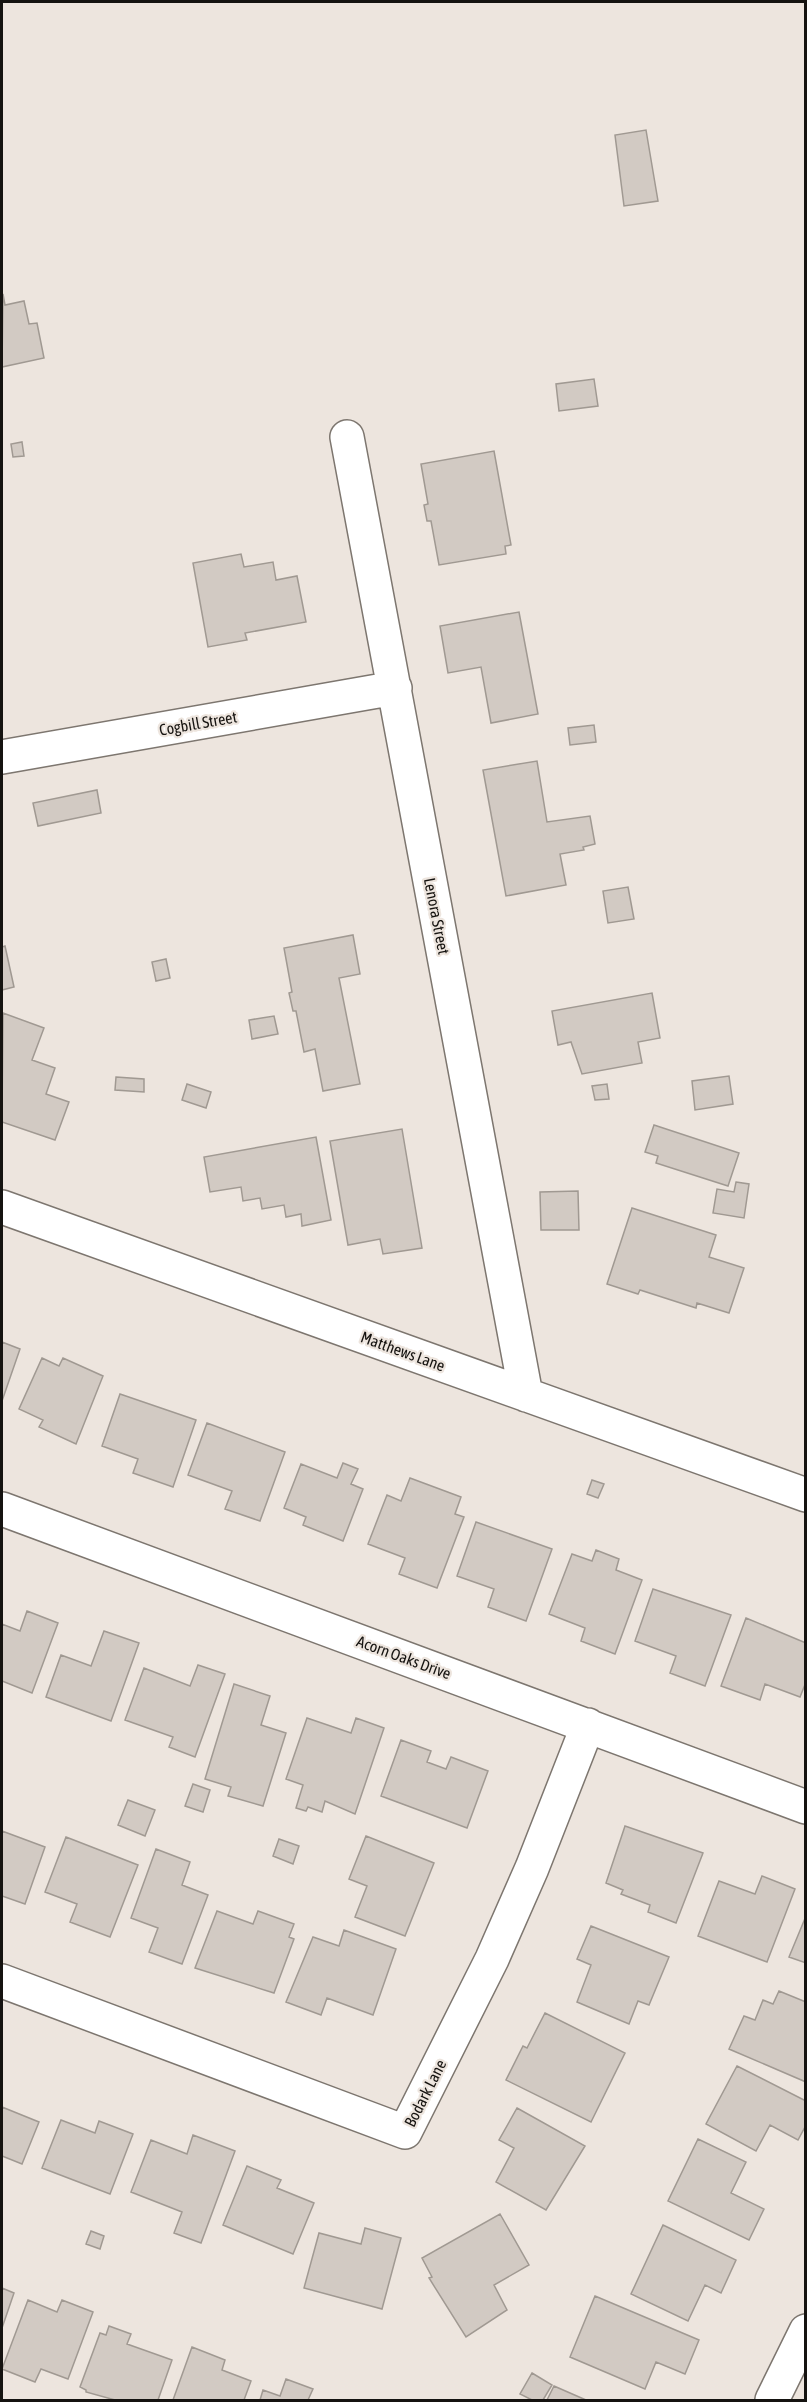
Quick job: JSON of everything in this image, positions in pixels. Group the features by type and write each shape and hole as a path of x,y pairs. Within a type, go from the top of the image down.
{"street":[{"name":"Lenora Street","path":"347,436 526,1395"},
{"name":"Cogbill Street","path":"2,757 395,688"},
{"name":"Matthews Lane","path":"2,1207 806,1495"},
{"name":"Acorn Oaks Drive","path":"2,1509 806,1807"},
{"name":"Bodark Lane","path":"2,1981 405,2132 492,1959 532,1868 588,1725"},
{"path":"772,2400 806,2331"}],"building":[{"path":"646,130 658,201 624,206 615,135"},
{"path":"3,294 5,305 24,301 29,324 37,323 44,358 2,367"},
{"path":"594,379 598,406 559,411 556,384"},
{"path":"22,442 24,456 13,457 11,444"},
{"path":"494,451 511,545 505,546 506,554 439,565 431,521 427,521 424,505 428,504 421,464"},
{"path":"241,554 244,567 273,562 276,580 297,576 306,622 245,633 247,640 208,647 193,563"},
{"path":"519,612 538,714 491,723 481,667 448,673 440,626"},
{"path":"594,725 596,742 570,745 568,728"},
{"path":"537,761 547,822 590,816 595,844 583,847 584,850 560,854 566,885 506,896 483,770"},
{"path":"97,790 101,813 38,826 33,803"},
{"path":"628,887 634,919 608,923 603,891"},
{"path":"353,935 360,974 339,978 360,1084 323,1091 315,1049 304,1052 296,1011 293,1011 289,993 292,992 284,948"},
{"path":"5,946 14,987 2,990 2,947"},
{"path":"166,959 170,978 156,981 152,962"},
{"path":"652,993 660,1038 638,1042 642,1063 582,1074 571,1042 558,1045 552,1011"},
{"path":"3,1013 44,1028 32,1060 55,1068 46,1094 69,1102 55,1140 2,1122"},
{"path":"274,1016 278,1034 252,1039 249,1020"},
{"path":"729,1076 733,1104 695,1110 692,1081"},
{"path":"116,1077 144,1079 144,1092 115,1090"},
{"path":"187,1084 211,1092 206,1108 182,1100"},
{"path":"607,1084 609,1099 595,1100 592,1086"},
{"path":"654,1125 739,1153 728,1186 656,1163 658,1156 645,1152"},
{"path":"402,1129 422,1248 383,1254 380,1239 348,1245 330,1141"},
{"path":"316,1137 331,1220 302,1226 301,1214 286,1217 284,1205 262,1209 260,1198 243,1201 241,1187 210,1192 204,1157"},
{"path":"736,1182 749,1184 744,1218 713,1213 717,1189 734,1192"},
{"path":"578,1191 579,1230 541,1230 540,1192"},
{"path":"632,1208 716,1235 709,1257 744,1268 729,1313 697,1303 696,1308 640,1290 638,1294 607,1284"},
{"path":"2,1342 20,1349 2,1401"},
{"path":"42,1358 59,1366 63,1358 103,1376 76,1444 39,1427 43,1420 19,1409"},
{"path":"120,1394 196,1420 173,1487 133,1473 138,1459 102,1446"},
{"path":"207,1423 285,1452 260,1521 225,1509 232,1491 188,1475"},
{"path":"343,1463 358,1469 351,1484 363,1489 343,1541 303,1525 306,1517 284,1508 301,1464 337,1478"},
{"path":"410,1478 461,1497 455,1514 464,1517 437,1588 399,1574 405,1558 368,1544 387,1495 401,1501"},
{"path":"592,1480 604,1484 598,1498 587,1494"},
{"path":"476,1522 552,1549 526,1621 488,1607 494,1589 457,1576"},
{"path":"596,1550 619,1559 616,1570 642,1580 615,1654 581,1641 585,1628 549,1614 572,1554 592,1561"},
{"path":"653,1589 731,1615 705,1686 670,1673 676,1656 635,1641"},
{"path":"27,1611 58,1623 32,1693 2,1681 2,1624 20,1631"},
{"path":"746,1618 806,1643 806,1682 800,1697 765,1684 760,1700 721,1686"},
{"path":"104,1631 139,1643 111,1721 46,1697 61,1655 91,1666"},
{"path":"198,1665 225,1674 195,1757 169,1747 173,1737 125,1720 144,1668 190,1686"},
{"path":"234,1684 270,1696 261,1725 286,1733 263,1806 228,1796 231,1787 205,1779"},
{"path":"307,1718 351,1733 356,1718 384,1728 355,1814 325,1801 322,1812 308,1807 306,1811 296,1808 303,1785 286,1779"},
{"path":"401,1740 431,1751 427,1762 446,1769 451,1757 488,1771 467,1828 381,1796"},
{"path":"193,1784 210,1790 203,1812 185,1806"},
{"path":"128,1800 155,1810 145,1836 118,1825"},
{"path":"625,1826 703,1853 676,1923 648,1912 650,1905 621,1894 623,1890 606,1883"},
{"path":"2,1831 45,1847 25,1904 2,1896"},
{"path":"366,1836 434,1863 405,1936 355,1917 367,1886 349,1879"},
{"path":"66,1837 138,1865 110,1937 70,1922 77,1904 45,1892"},
{"path":"279,1839 299,1846 293,1864 273,1856"},
{"path":"156,1849 190,1862 182,1885 208,1895 182,1964 149,1952 158,1928 131,1918"},
{"path":"762,1876 795,1889 767,1962 698,1936 719,1881 755,1894"},
{"path":"217,1911 253,1924 258,1911 294,1924 289,1937 294,1939 274,1993 195,1968"},
{"path":"806,1916 806,1963 789,1957"},
{"path":"591,1926 669,1957 649,2005 638,2001 629,2024 577,2002 591,1965 577,1959"},
{"path":"344,1930 396,1949 373,2015 327,1998 321,2015 286,2002 313,1937 339,1946"},
{"path":"779,1991 806,2002 806,2082 729,2049 744,2016 755,2020 763,2000 773,2004"},
{"path":"545,2013 625,2053 591,2122 506,2080 523,2046 527,2048"},
{"path":"737,2066 806,2101 806,2125 798,2140 770,2125 756,2151 706,2124"},
{"path":"2,2107 39,2122 22,2164 2,2156"},
{"path":"517,2108 585,2146 546,2210 496,2182 514,2148 499,2140"},
{"path":"61,2120 95,2133 99,2121 133,2134 110,2194 42,2168"},
{"path":"193,2135 235,2151 201,2243 174,2233 182,2212 131,2192 151,2140 187,2154"},
{"path":"698,2139 746,2162 731,2193 764,2209 749,2240 668,2201"},
{"path":"247,2166 281,2180 277,2188 314,2203 293,2254 223,2225"},
{"path":"500,2214 529,2265 494,2285 507,2310 466,2337 429,2278 432,2277 422,2258"},
{"path":"663,2225 736,2260 721,2293 705,2285 688,2321 631,2294"},
{"path":"365,2228 401,2238 382,2309 304,2288 319,2233 361,2244"},
{"path":"91,2231 104,2236 100,2249 86,2244"},
{"path":"2,2288 14,2293 2,2328"},
{"path":"595,2296 699,2340 685,2374 656,2362 645,2389 570,2357"},
{"path":"28,2300 57,2312 62,2300 93,2312 68,2379 41,2369 35,2382 2,2369"},
{"path":"109,2326 131,2334 127,2344 172,2360 158,2400 115,2400 86,2392 80,2387 100,2333 106,2335"},
{"path":"192,2347 225,2360 222,2370 251,2381 244,2400 173,2400"},
{"path":"532,2373 552,2385 543,2400 532,2400 520,2394"},
{"path":"286,2379 313,2389 308,2400 260,2400 263,2390 280,2396"},
{"path":"554,2386 586,2400 547,2400"}]}
